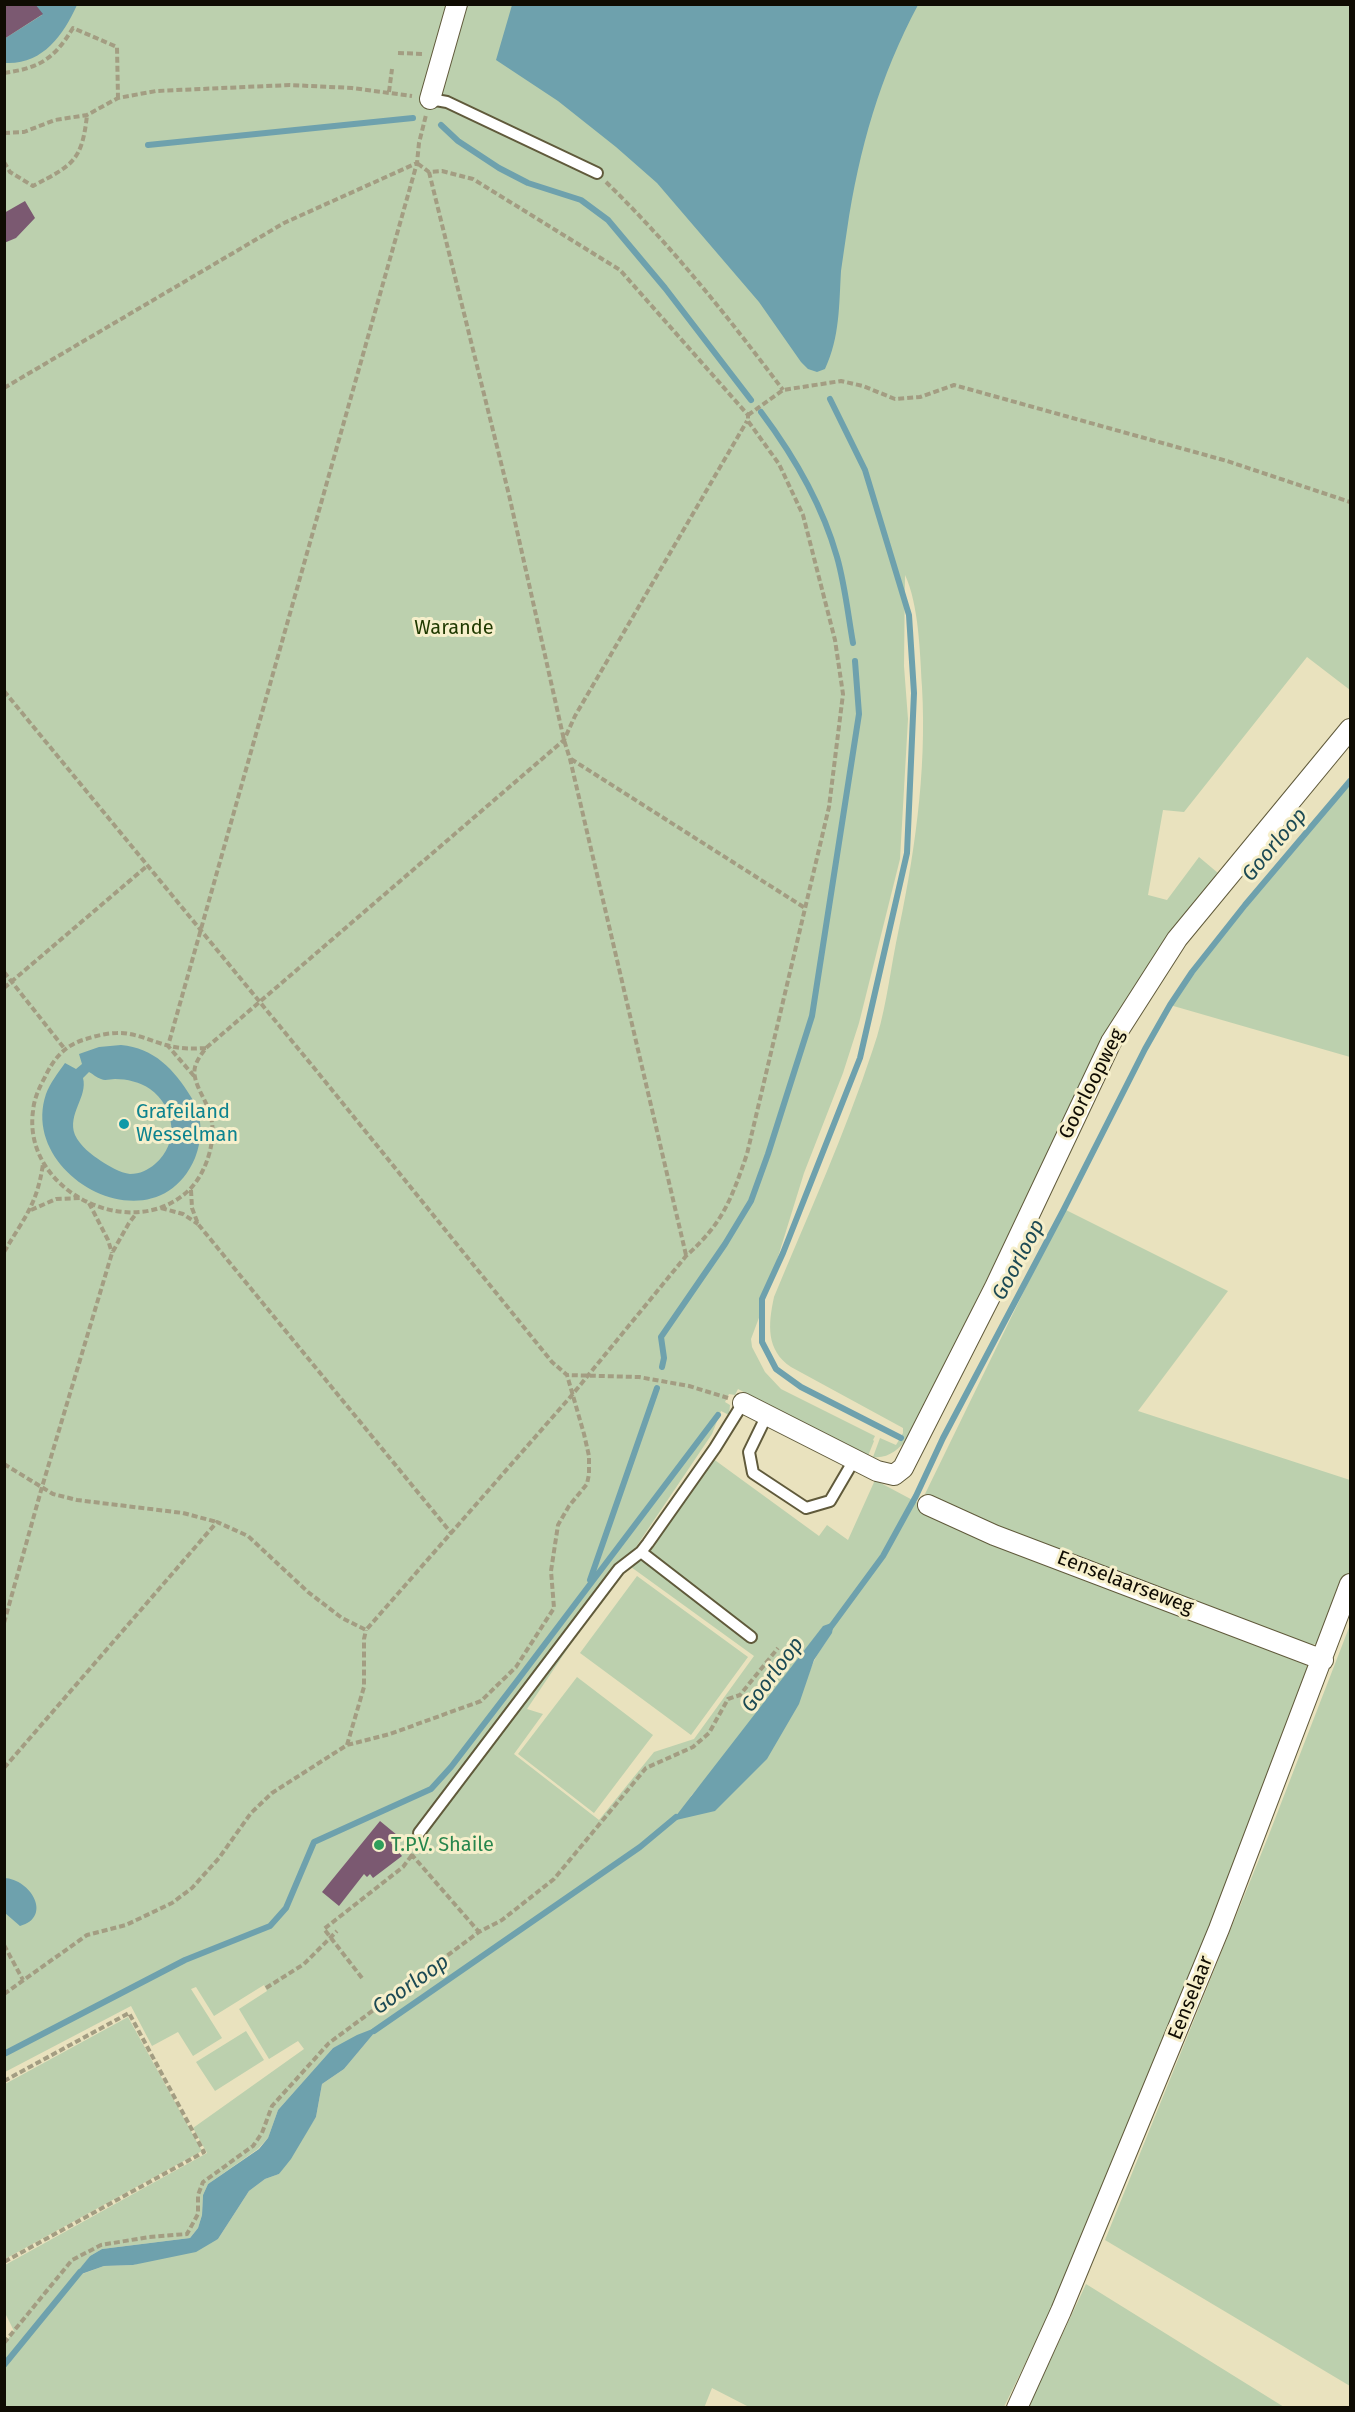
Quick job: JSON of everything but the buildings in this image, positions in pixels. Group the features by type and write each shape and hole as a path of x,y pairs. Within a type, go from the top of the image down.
{"street":[{"path":"430,99 457,4"},
{"name":"Goorloopweg","path":"854,1460 877,1471 894,1475 903,1468 984,1308 1111,1042 1177,939 1350,729"},
{"path":"743,1404 854,1460"},
{"name":"Eenselaarseweg","path":"928,1505 994,1535 1323,1660"},
{"name":"Eenselaar","path":"1017,2408 1061,2311 1219,1929 1350,1584"}],"lane":[{"path":"430,99 447,102 597,173"},
{"path":"419,1833 619,1569 641,1552 715,1448 743,1404"},
{"path":"767,1415 749,1452 753,1473 806,1508 830,1501 854,1460"},
{"path":"641,1552 751,1637"}],"path":[{"path":"4,73 38,66 60,48 73,28 117,47 118,98"},
{"path":"399,52 443,55"},
{"path":"388,92 392,69"},
{"path":"4,133 24,132 56,120 87,115 118,98 156,91 257,85 342,87 430,99 419,143 417,163 168,1046"},
{"path":"4,162 10,172 33,186 69,167 84,142 87,115"},
{"path":"417,163 429,172 509,495 564,740 686,1256"},
{"path":"5,387 284,223 417,163"},
{"path":"194,1076 197,1060 206,1048 564,740 581,705 748,421 748,415 620,270 473,179 442,171 429,172"},
{"path":"597,173 650,224 717,303 783,390"},
{"path":"748,415 783,390 841,381 863,386 895,399 920,397 954,385 1227,461 1350,502"},
{"path":"348,1745 364,1687 366,1630 572,1395 686,1256 707,1237 729,1205 747,1154 829,807 843,694 835,640 803,514 779,464 748,421"},
{"path":"4,691 552,1362 567,1375 589,1456 587,1484 569,1506 558,1525 551,1571 554,1608 516,1667 481,1701 390,1734 348,1745 272,1793 251,1813 219,1858 192,1888 172,1903 126,1925 87,1935 4,1994"},
{"path":"570,759 805,908"},
{"path":"4,988 147,866"},
{"path":"4,972 64,1048"},
{"path":"168,1046 194,1076 211,1117 212,1142 203,1169 191,1189 176,1201 161,1208 137,1214 115,1212 89,1203 52,1176 35,1143 32,1113 36,1095 48,1070 64,1048 86,1039 118,1033 168,1046 206,1048"},
{"path":"4,1252 39,1192 44,1163"},
{"path":"191,1189 192,1208 198,1224"},
{"path":"30,1211 56,1200 80,1198"},
{"path":"89,1203 108,1240 112,1254"},
{"path":"161,1208 183,1214 198,1224 452,1534"},
{"path":"4,1623 112,1254 129,1223 137,1214"},
{"path":"567,1375 616,1375 660,1380 689,1386 743,1404"},
{"path":"4,1464 52,1494 76,1500 143,1507 218,1522 248,1536 308,1592 342,1618 366,1630"},
{"path":"4,1768 218,1522"},
{"path":"4,2343 72,2260 101,2245 149,2237 187,2234 198,2214 198,2195 203,2182 253,2146 262,2133 272,2106 329,2043 479,1932 502,1920 554,1879 646,1768 693,1747 709,1732 728,1700 741,1695 778,1648"},
{"path":"362,1978 324,1929 403,1867 412,1855 419,1833"},
{"path":"412,1855 479,1932"},
{"path":"266,1988 304,1964 337,1931"},
{"path":"4,1945 23,1980"},
{"path":"4,2081 129,2013 204,2152 4,2262"}],"green space":[{"name":"Warande","path":"5,5 1350,5 1350,690 1307,657 1184,812 1163,810 1148,895 1167,900 1199,857 1218,873 1158,950 1113,1025 908,1438 893,1452 873,1457 880,1438 896,1445 903,1433 903,1428 791,1367 777,1353 770,1327 774,1297 838,1143 877,1036 908,880 921,784 923,719 918,630 910,587 905,575 904,666 908,719 900,859 859,1023 843,1073 804,1173 751,1339 752,1347 765,1372 781,1389 875,1436 874,1441 868,1456 738,1389 735,1395 729,1394 725,1402 730,1405 729,1415 721,1411 712,1434 527,1709 543,1714 514,1754 599,1820 654,1752 694,1739 754,1656 631,1567 712,1458 819,1536 827,1525 848,1540 875,1480 920,1504 1297,1655 1307,1666 1310,1677 1071,2269 1004,2407 749,2407 712,2388 704,2408 5,2407 5,2343 14,2331 5,2313 5,2265 207,2153 193,2128 304,2049 298,2041 269,2059 239,2009 267,1991 264,1985 214,2016 196,1987 191,1989 222,2038 193,2056 178,2032 152,2046 131,2006 5,2072","holes":["834,1623 789,1717 690,1797 823,1627","379,2027 344,2069 322,2084 316,2117 279,2174 265,2179 249,2191 218,2239 133,2265 104,2266 74,2277 90,2256 102,2249 190,2238 198,2228 202,2215 203,2195 208,2184 258,2149 268,2138 278,2110 333,2048"]},
{"path":"1350,781 1350,1057 1170,1005 1234,918"},
{"path":"1064,1209 1228,1291 1138,1411 1350,1480 1350,1576 1317,1644 1302,1647 1041,1547 925,1494"},
{"path":"637,1576 748,1657 691,1735 580,1653"},
{"path":"1350,1625 1350,2386 1105,2240 1268,1837"},
{"path":"577,1677 653,1735 594,1813 518,1754"},
{"path":"128,2017 202,2151 5,2259 5,2084"},
{"path":"246,2031 264,2060 215,2091 196,2062"},
{"path":"1086,2284 1284,2407 1028,2408"}],"water":[{"path":"35,5 77,5 58,38 50,46 30,59 5,63 4,39 42,15"},
{"path":"512,5 918,5 882,86 865,142 852,200 841,271 834,345 825,369 817,372 808,369 801,362 759,302 657,183 558,101 496,60"},
{"path":"121,1045 153,1055 178,1077 198,1112 201,1127 195,1158 176,1185 151,1198 123,1200 95,1192 71,1175 52,1152 43,1124 46,1094 65,1063 76,1069 82,1064 79,1054 99,1047","holes":["89,1072 103,1080 115,1079 142,1084 165,1105 171,1125 171,1136 163,1155 150,1168 134,1174 119,1171 94,1156 77,1139 73,1127 75,1113 83,1092 83,1078"]},
{"path":"834,1622 832,1633 814,1660 799,1704 767,1759 715,1811 672,1821 823,1626"},
{"path":"4,1878 23,1885 35,1899 37,1907 35,1915 30,1921 20,1926 5,1913"},
{"path":"380,2026 344,2069 322,2084 316,2117 291,2159 279,2174 265,2179 249,2191 218,2239 196,2252 133,2265 104,2266 73,2277 90,2256 102,2249 190,2238 198,2228 202,2215 203,2195 208,2184 259,2149 268,2138 278,2110 333,2048"}],"waterway":[{"path":"148,145 413,118"},
{"path":"441,125 458,141 499,168 528,183 581,200 608,220 665,288 751,400"},
{"path":"830,399 865,470 909,615 914,693 907,853 860,1058 783,1253 762,1299 762,1342 776,1369 801,1387 901,1438"},
{"path":"761,412 796,463 831,537 840,568 853,643"},
{"path":"662,1367 664,1358 661,1337 725,1244 751,1201 812,1016 859,714 855,661"},
{"name":"Goorloop","path":"830,1628 883,1556 916,1496 943,1438 1170,1005 1192,972 1245,905 1350,781"},
{"path":"590,1580 657,1388"},
{"path":"4,2054 185,1960 270,1926 286,1908 314,1842 431,1789 451,1767 517,1681 718,1415"},
{"name":"Goorloop","path":"374,2031 640,1847 676,1817"},
{"name":"Goorloop","path":"4,2365 80,2272"}],"place":[{"name":"Grafeiland Wesselman","path":"124,1124"},
{"name":"T.P.V. Shaile","path":"379,1845"}]}
